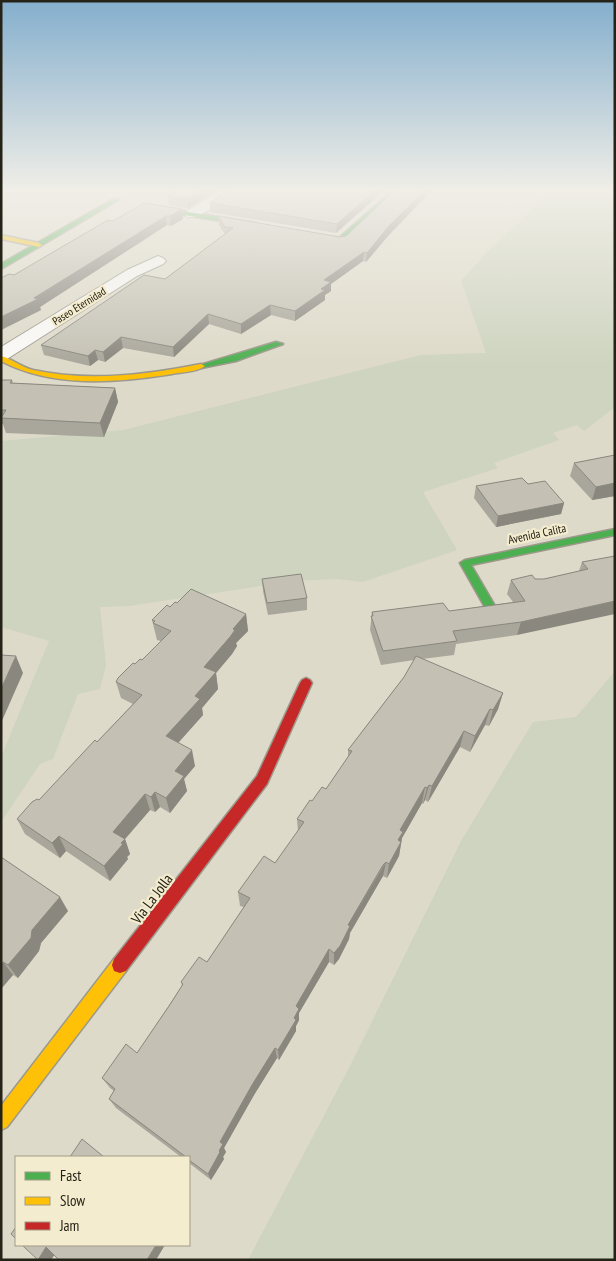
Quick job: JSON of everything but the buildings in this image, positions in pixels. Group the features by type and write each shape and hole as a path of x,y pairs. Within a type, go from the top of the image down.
{"street":[{"path":"1,267 34,248"},
{"name":"Paseo Eternidad","path":"1,357 132,273 158,261"},
{"path":"1,357 31,372 98,379 164,374 233,359 279,344"},
{"name":"Avenida Calita","path":"490,606 465,563 615,532"},
{"name":"Via La Jolla","path":"1,1121 262,780 306,683"}],"green space":[{"path":"491,248 615,248 615,407 584,431 577,425 553,433 559,440 494,463 498,468 423,492 457,550 363,582 336,579 294,581 129,606 100,607 106,665 100,689 78,694 53,759 40,764 1,822 1,757 49,641 1,627 1,441 123,430 421,355 486,353 461,281"},
{"path":"615,671 615,1260 248,1260 350,1066 461,841 533,722 576,717"}],"traffic: fast":[{"path":"1,267 34,248"},
{"path":"201,366 233,359 279,344"},
{"path":"490,606 465,563 615,532"}],"traffic: slow":[{"path":"1,358 29,371 96,378 159,374 201,366"},
{"path":"1,1121 120,965"}],"traffic: jam":[{"path":"120,965 262,780 306,683"}]}
